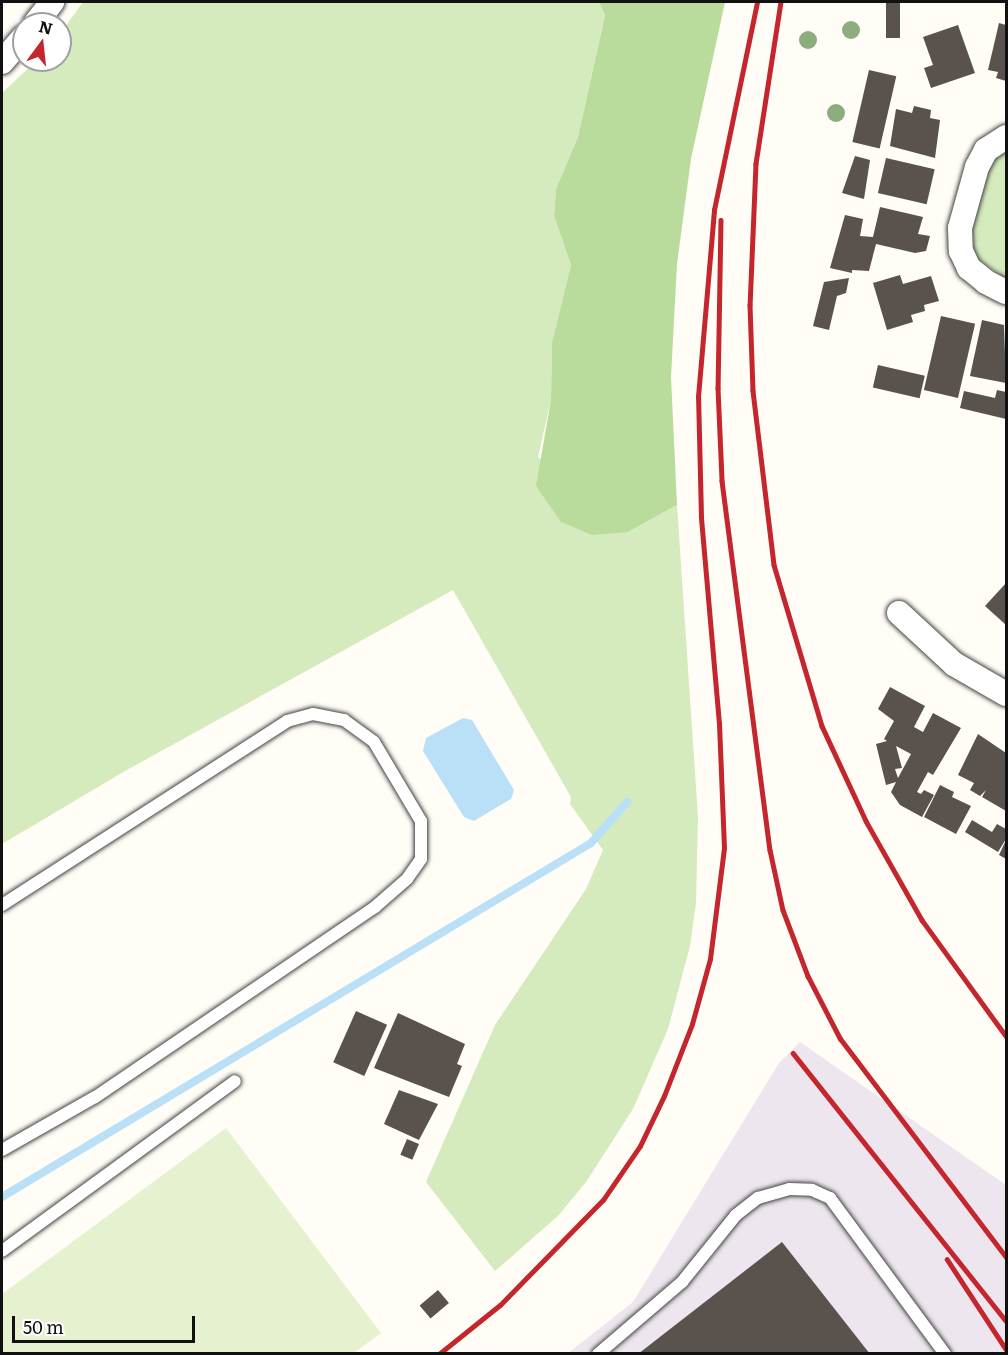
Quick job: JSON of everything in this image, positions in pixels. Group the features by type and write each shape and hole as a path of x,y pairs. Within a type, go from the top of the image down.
{"street":[{"path":"2,62 12,51"},
{"path":"1006,137 986,150 977,167 960,228 961,252 969,268 1006,292"},
{"path":"899,613 954,664 1006,694"}],"lane":[{"path":"2,905 287,721 313,714 344,720 374,742 421,820 421,859 407,879 375,907 95,1097 2,1150"},
{"path":"2,1251 235,1081"},
{"path":"598,1353 682,1282 735,1215 758,1198 789,1189 812,1190 830,1198 945,1353"}],"shaded area":[{"path":"800,1042 1006,1185 1006,1353 567,1354 633,1302 779,1063"}],"green space":[{"path":"83,2 599,2 605,14 578,137 556,189 554,216 571,265 552,342 551,400 538,457 628,532 677,505 698,817 696,903 690,946 668,1029 633,1109 586,1182 558,1216 495,1271 426,1182 495,1025 586,889 603,850 570,804 571,797 453,590 125,771 2,844 2,93 24,72 72,72 72,17"},
{"path":"599,2 725,2 691,159 677,264 671,377 677,505 628,532 592,535 561,522 536,486 551,400 552,342 571,265 554,216 556,189 578,137 605,15"},
{"path":"1006,149 1006,279 975,256 969,241 983,172"},
{"path":"226,1128 381,1333 354,1353 2,1353 2,1294"}],"water":[{"path":"463,718 472,720 514,790 511,799 474,821 464,817 423,751 426,738"}],"building":[{"path":"886,2 900,2 900,38 886,38"},
{"path":"999,23 1006,25 1006,81 996,78 998,72 988,70"},
{"path":"958,25 975,73 931,88 924,68 933,65 923,37"},
{"path":"869,70 896,76 880,148 852,142"},
{"path":"914,106 931,110 930,118 940,120 935,158 890,146 896,109 912,113"},
{"path":"855,156 870,160 864,199 842,193"},
{"path":"886,158 935,169 927,204 878,193"},
{"path":"880,207 923,217 918,234 930,236 926,251 915,253 876,244 869,271 852,270 852,273 830,268 845,215 863,219 860,236 873,237"},
{"path":"900,275 903,284 931,276 939,301 924,305 925,311 911,315 913,322 887,330 873,283"},
{"path":"849,278 846,293 837,296 829,330 813,326 824,282"},
{"path":"941,316 975,324 958,398 924,390"},
{"path":"982,320 1004,325 1006,383 970,376"},
{"path":"878,365 925,376 920,398 873,387"},
{"path":"997,390 1006,392 1006,419 960,408 964,391 995,398"},
{"path":"1006,583 1006,625 985,606"},
{"path":"890,687 925,706 914,727 923,732 933,713 961,728 933,775 928,772 917,792 921,794 924,790 934,795 922,817 900,805 891,792 896,782 886,785 876,744 887,741 884,739 894,721 878,709","holes":["896,746 911,754 898,778 895,769 902,768"]},
{"path":"978,734 1006,753 1006,811 982,797 986,790 980,796 970,790 974,783 958,775"},
{"path":"940,785 954,792 952,797 971,806 956,834 924,817"},
{"path":"972,820 992,832 997,824 1006,829 1006,839 998,852 965,832"},
{"path":"1006,840 1006,859 999,855"},
{"path":"356,1011 387,1025 364,1076 333,1062"},
{"path":"398,1013 465,1044 457,1064 462,1066 449,1097 374,1068"},
{"path":"399,1090 438,1104 419,1140 384,1124"},
{"path":"407,1139 419,1144 412,1160 400,1155"},
{"path":"782,1242 870,1354 638,1354"},
{"path":"438,1290 449,1303 431,1318 420,1305"}],"waterway":[{"path":"2,1197 591,843 627,802"}],"railway":[{"path":"439,1354 500,1305 603,1200 640,1146 664,1096 692,1024 710,959 724,848 719,724 701,517 698,397 714,210 757,2"},
{"path":"781,2 756,164 750,305 753,391 774,565 822,726 866,821 922,920 1006,1036"},
{"path":"721,220 718,388 722,481 770,850 783,910 808,976 840,1038 1006,1257"},
{"path":"793,1053 1006,1321"},
{"path":"947,1259 1006,1349"}]}
